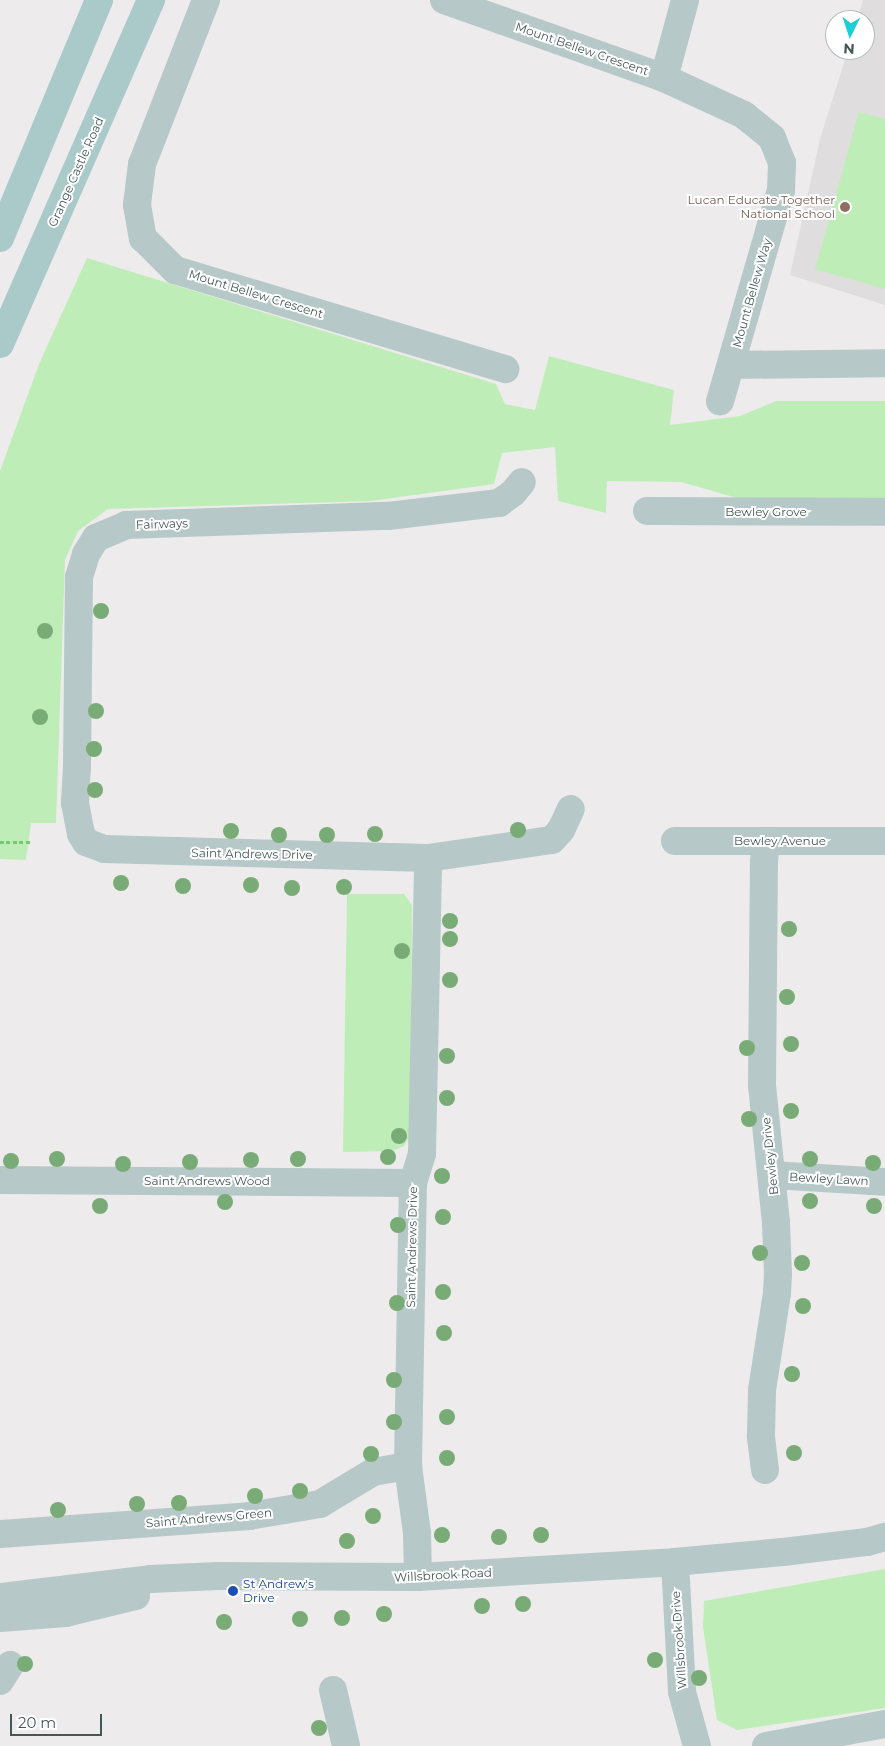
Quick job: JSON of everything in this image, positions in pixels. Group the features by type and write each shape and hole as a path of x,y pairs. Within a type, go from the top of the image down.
{"main road":[{"path":"0,238 99,0"},
{"name":"Grange Castle Road","path":"0,344 151,0"}],"street":[{"name":"Mount Bellew Crescent","path":"206,0 142,164 138,205 143,238 175,270 506,369"},
{"name":"Mount Bellew Crescent","path":"444,0 664,78"},
{"path":"664,78 685,0"},
{"name":"Mount Bellew Way","path":"664,78 744,115 772,138 782,163 781,190 732,365 720,401"},
{"name":"Mount Bellew Way","path":"732,365 885,363"},
{"name":"Fairways","path":"81,834 75,803 79,577 86,554 96,538 126,525 388,516 499,503 513,493 522,482"},
{"name":"Bewley Grove","path":"647,511 885,512"},
{"name":"Saint Andrews Drive","path":"81,834 86,842 104,849 428,858 552,840 561,830 571,809"},
{"name":"Bewley Avenue","path":"675,841 885,841"},
{"name":"Bewley Drive","path":"765,1470 761,1435 762,1390 778,1286 772,1175 762,1085 766,841"},
{"name":"Saint Andrews Drive","path":"418,1577 417,1533 408,1466 413,1183 422,1154 428,858"},
{"name":"Bewley Lawn","path":"772,1175 885,1182"},
{"name":"Saint Andrews Wood","path":"0,1180 413,1183"},
{"name":"Saint Andrews Green","path":"0,1534 249,1516 320,1504 373,1472 408,1466"},
{"name":"Willsbrook Road","path":"0,1597 150,1579 218,1576 418,1577 675,1562 867,1542 885,1537"},
{"name":"Willsbrook Drive","path":"675,1562 682,1692 696,1746"},
{"path":"0,1618 66,1613 218,1576"},
{"path":"333,1690 346,1746"},
{"path":"766,1746 885,1724"}],"path":[{"path":"0,842 32,842"}],"shaded area":[{"name":"Lucan Educate Together National School","path":"863,0 885,0 885,305 790,275 820,139 845,60 875,60 875,10 860,10"}],"green space":[{"path":"859,112 885,119 885,289 815,269"},
{"path":"87,258 496,384 505,404 535,410 549,356 674,390 670,425 740,416 776,401 885,401 885,504 751,502 681,482 607,481 606,513 558,501 555,447 502,453 494,484 371,501 108,509 78,531 65,560 56,823 31,823 26,860 0,859 0,471 39,364"},
{"path":"347,894 404,894 412,905 411,1135 404,1146 392,1151 343,1152"},
{"path":"885,1569 885,1708 737,1730 717,1720 703,1627 704,1601"}],"place":[{"name":"Lucan Educate Together National School","path":"845,207"},
{"name":"St Andrew's Drive","path":"233,1591"}]}
